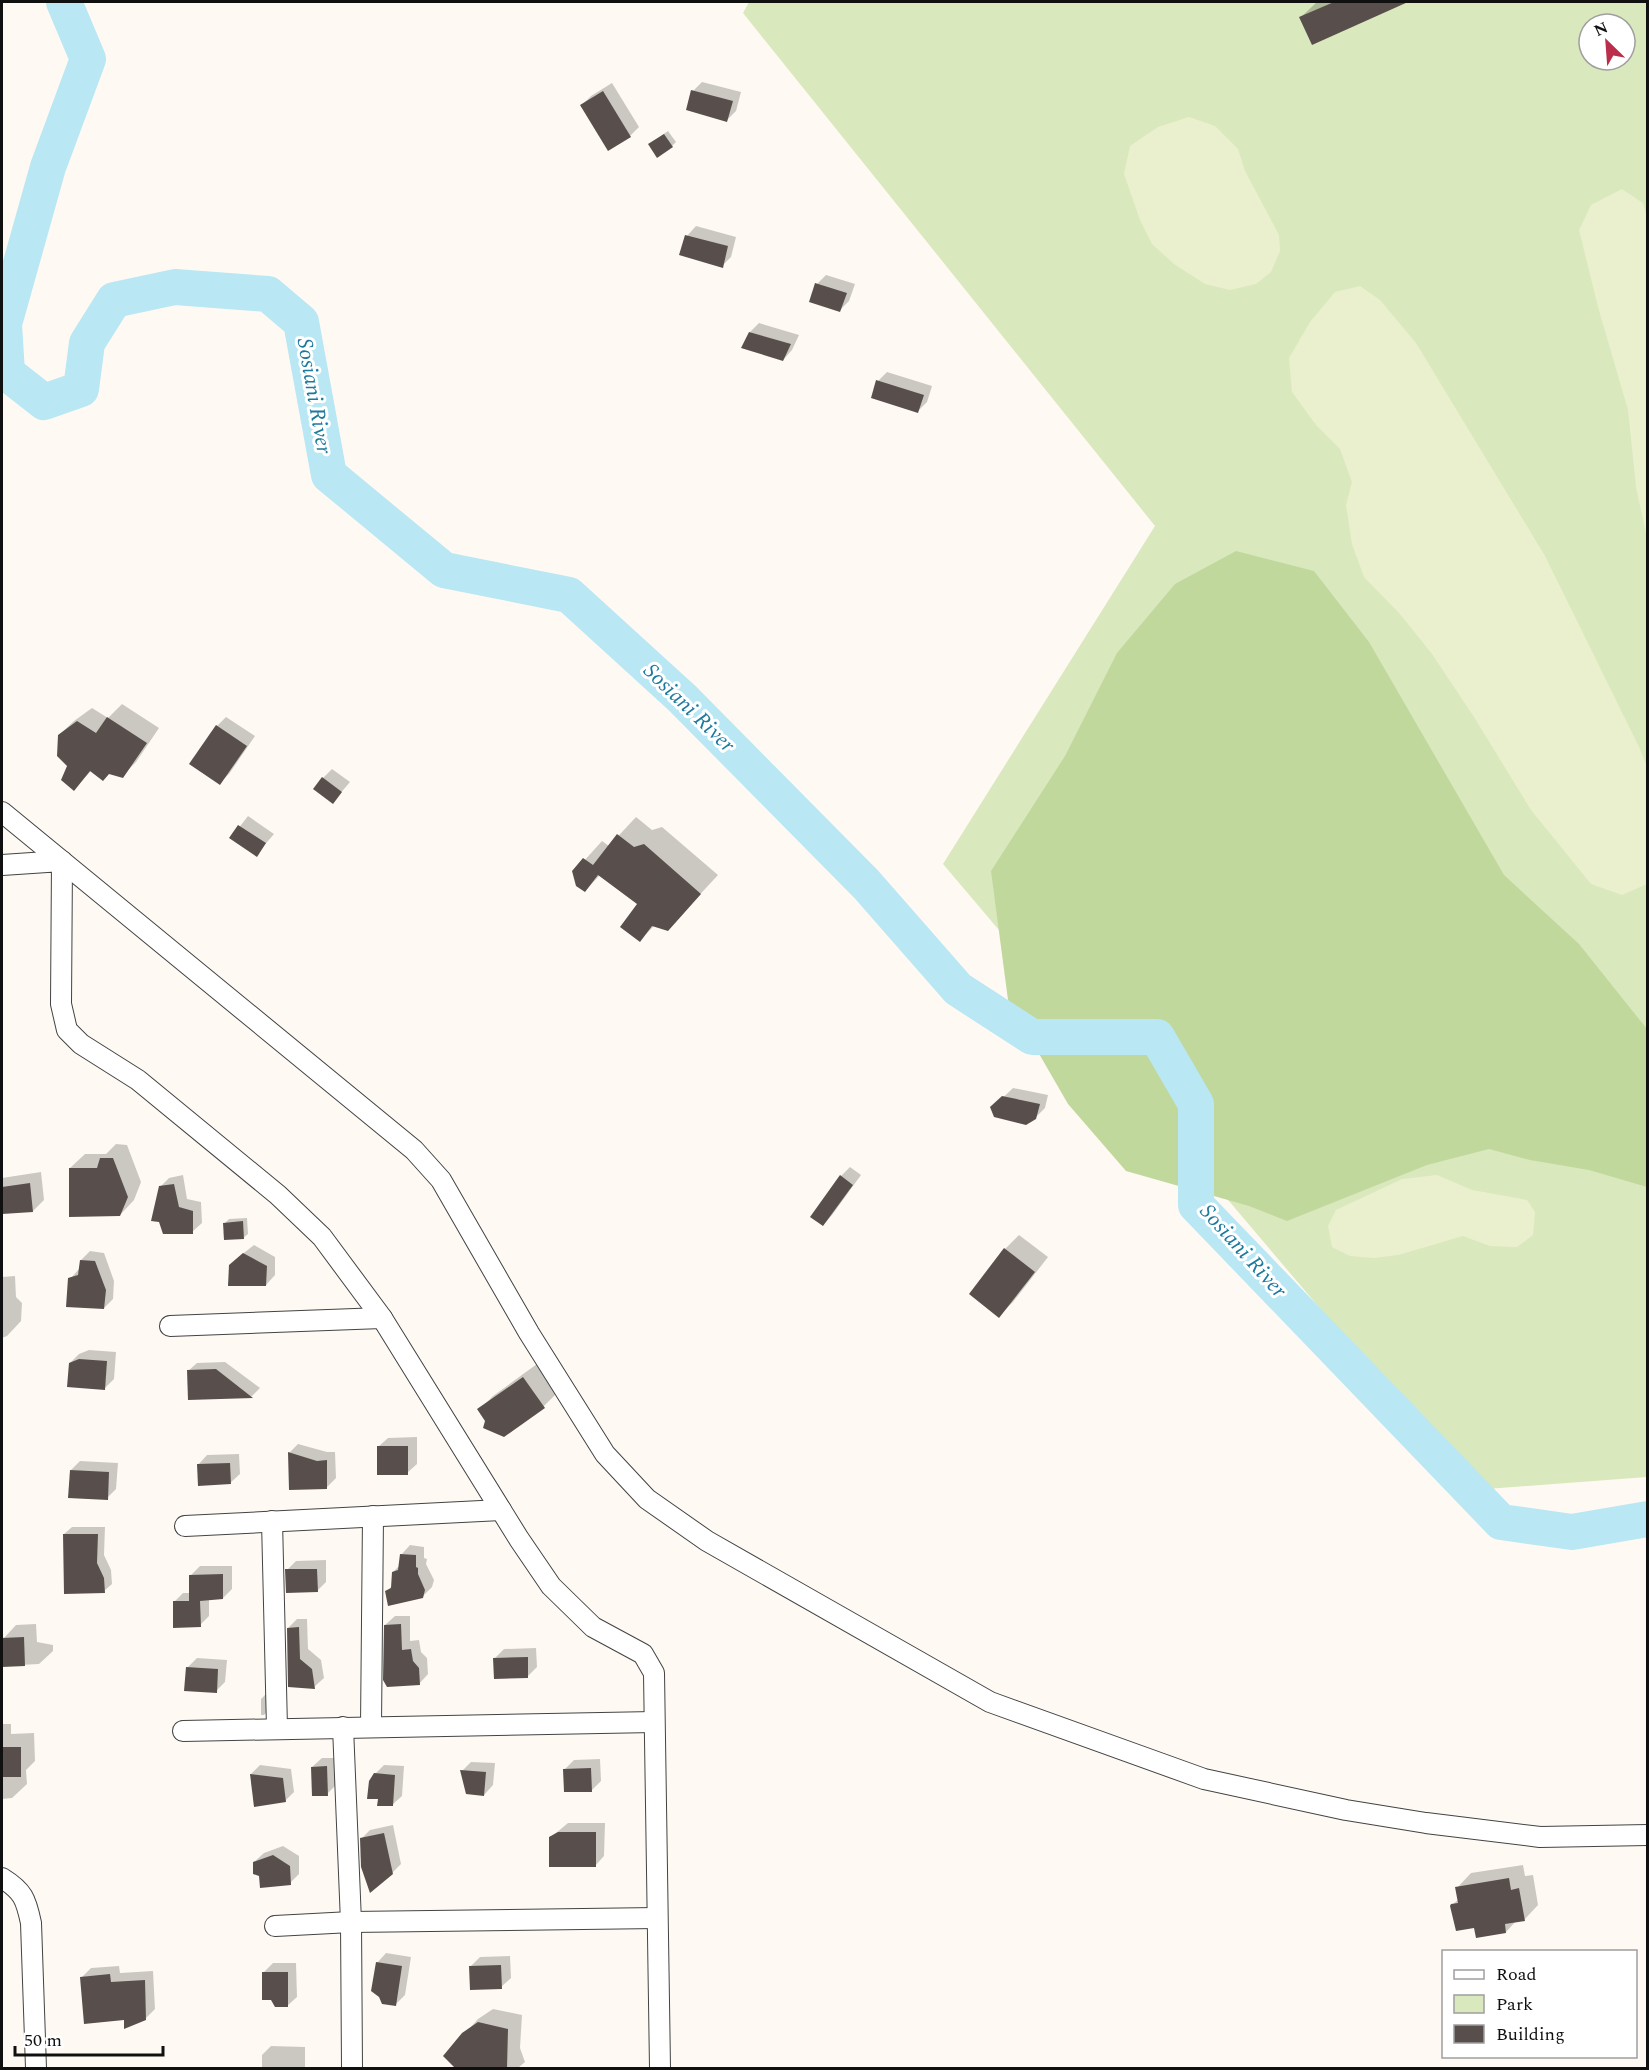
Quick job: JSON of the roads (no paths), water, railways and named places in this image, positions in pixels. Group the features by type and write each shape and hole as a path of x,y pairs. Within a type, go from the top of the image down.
{"street":[{"path":"2,812 414,1150 441,1180 529,1333 605,1454 647,1499 707,1541 990,1701 1204,1779 1346,1809 1529,1836 1647,1835"},
{"path":"2,865 62,861"},
{"path":"62,861 61,1004 67,1030 81,1044 138,1080 278,1195 322,1237 382,1318 551,1587 593,1627 643,1654 654,1673 660,2068"},
{"path":"170,1326 382,1318"},
{"path":"185,1526 501,1510"},
{"path":"370,1726 373,1516"},
{"path":"272,1521 277,1728"},
{"path":"183,1731 654,1722"},
{"path":"343,1727 351,1922 352,2068"},
{"path":"2,1878 19,1889 27,1903 31,1923 36,2068"},
{"path":"275,1926 351,1922 657,1918"}],"waterway":[{"name":"Sosiani River","path":"64,2 88,59 48,167 4,324 7,373 44,402 81,389 87,343 114,300 175,287 268,294 301,322 329,475 444,570 569,595 682,698 866,884 958,989 1032,1037 1157,1037 1196,1104 1196,1205 1501,1522 1572,1532 1648,1519"}]}
